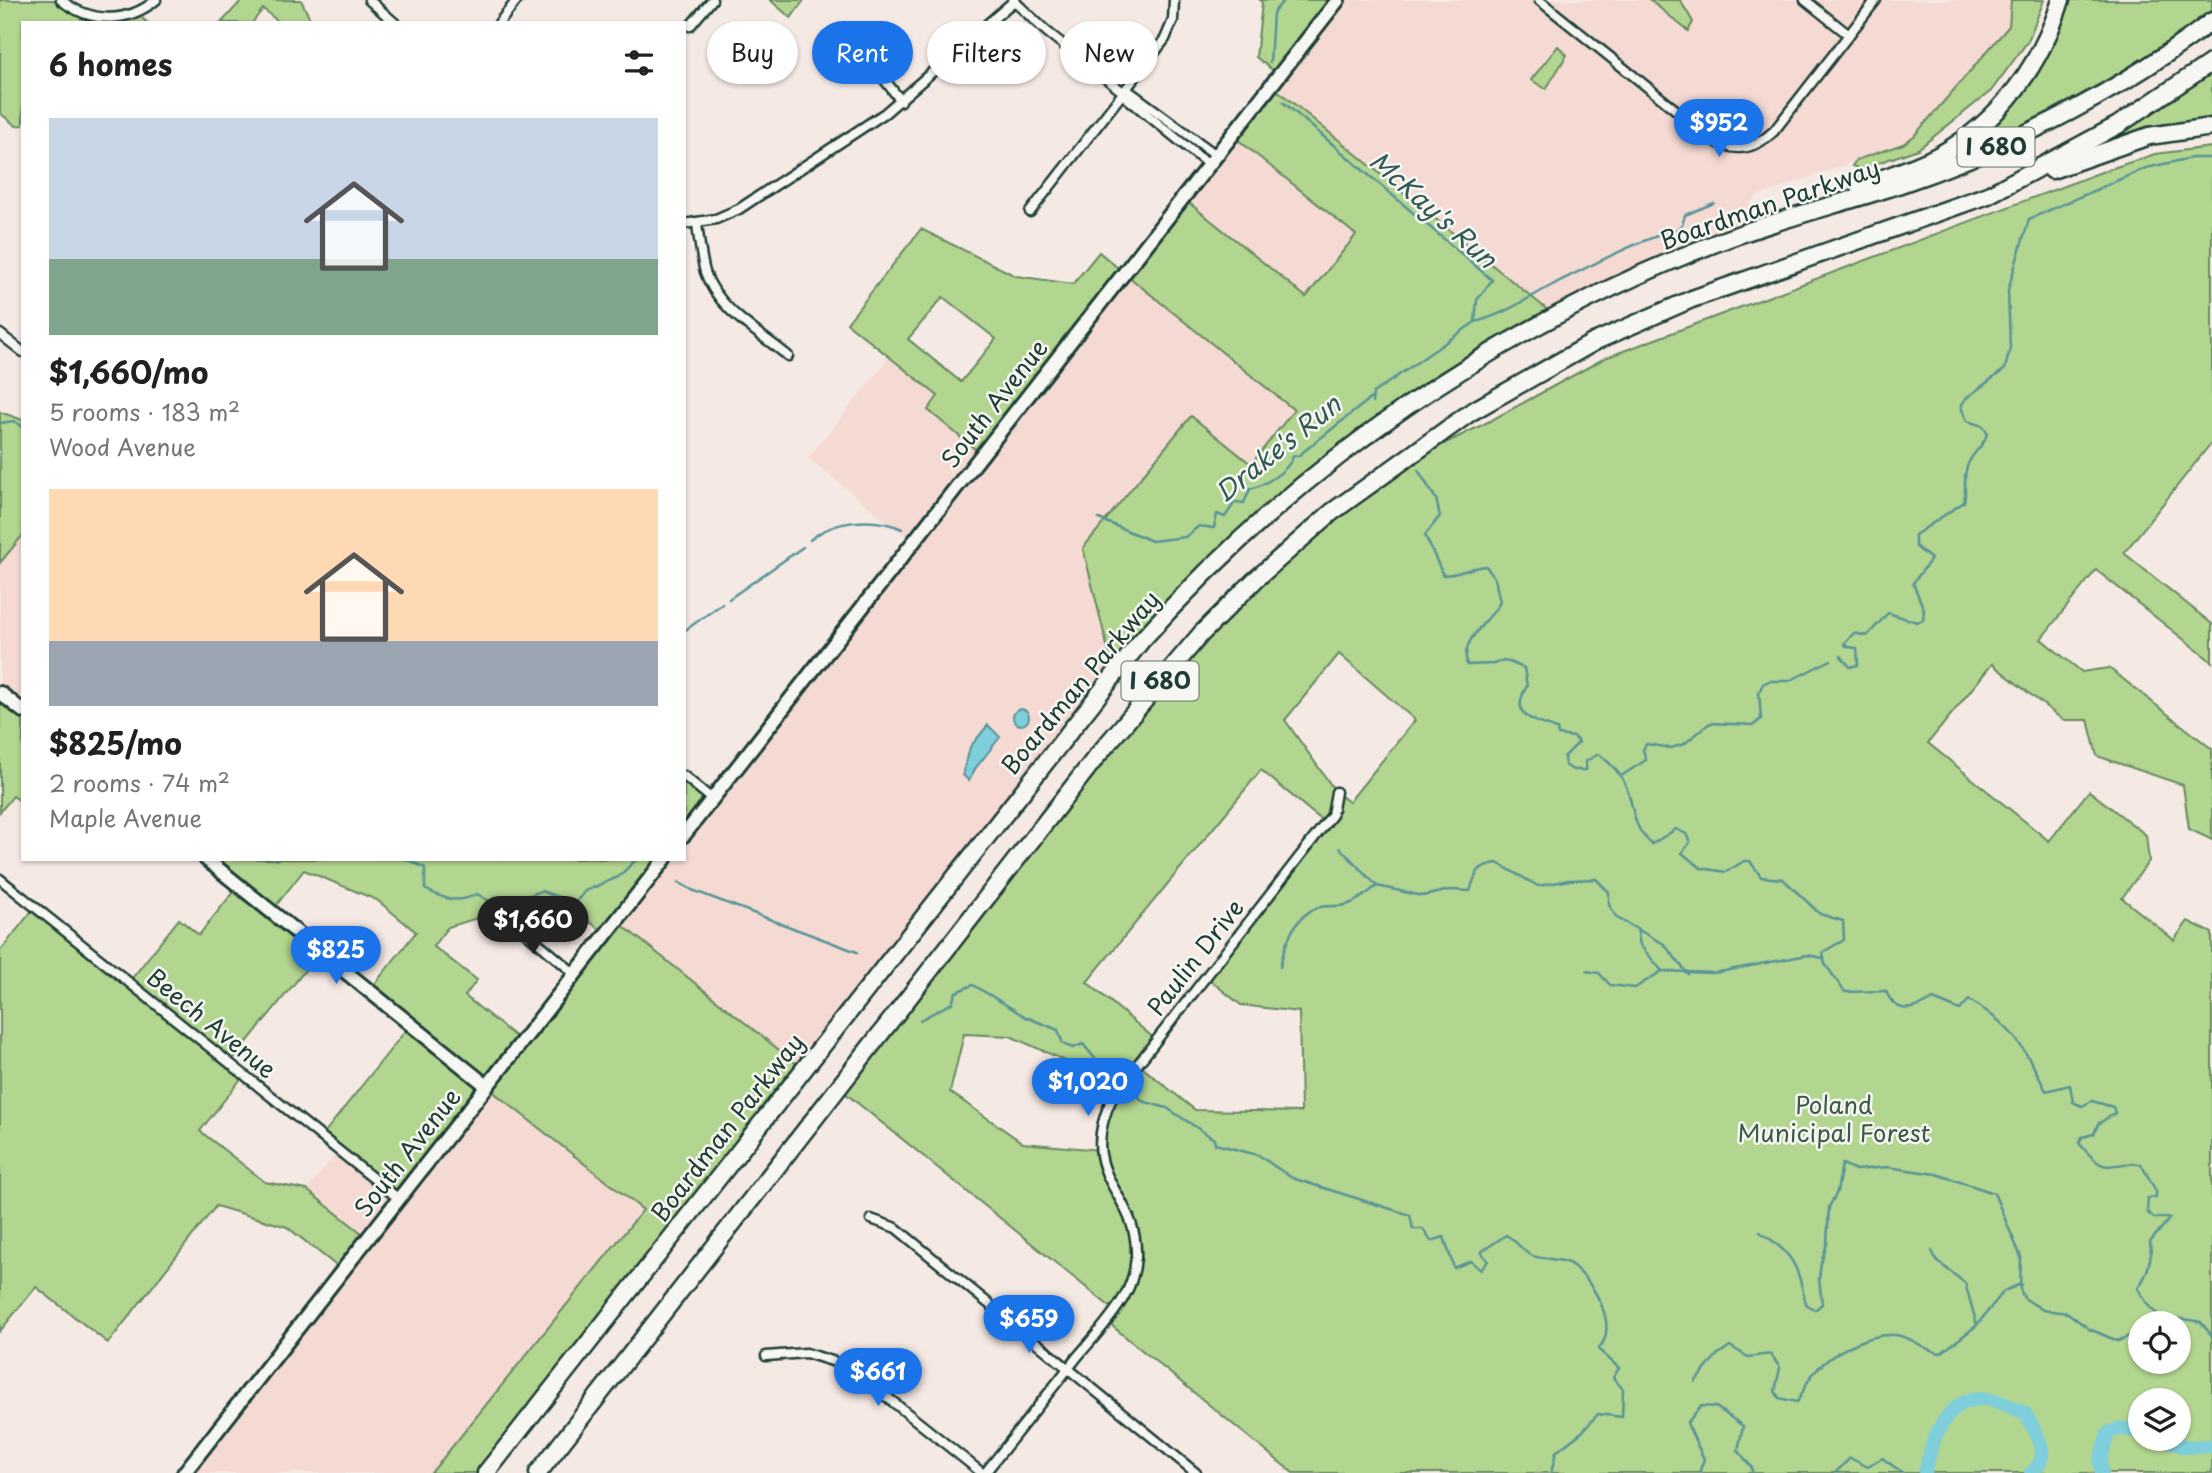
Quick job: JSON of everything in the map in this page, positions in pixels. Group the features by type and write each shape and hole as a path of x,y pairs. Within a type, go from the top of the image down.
{"highway":[{"path":"1759,227 1938,156 1970,135 2003,106 2035,63 2062,0"},
{"name":"Boardman Parkway","path":"486,1473 1141,641 1256,524 1339,454 1461,370 1600,293 1759,227 1894,186 2008,142 2099,96 2212,21"},
{"name":"I 680","path":"538,1473 1097,756 1201,634 1295,543 1377,477 1440,432 1494,397 1596,341 1692,299 1938,214 2017,181 2118,125 2212,62"},
{"path":"2017,181 2149,136 2212,127"}],"main road":[{"name":"South Avenue","path":"686,832 1338,0"},
{"path":"0,693 21,709"},
{"path":"208,861 487,1086"},
{"name":"South Avenue","path":"184,1473 663,861"}],"street":[{"path":"61,0 86,15 111,18 136,13 156,0"},
{"path":"369,0 393,21"},
{"path":"501,21 517,0"},
{"path":"690,26 712,0"},
{"path":"686,225 697,224 739,209 901,101 1014,0 1046,31 1212,160"},
{"path":"1030,212 1165,39 1173,20 1174,0"},
{"path":"1539,0 1712,139 1733,148 1752,146 1766,139 1876,0"},
{"path":"1805,0 1849,35"},
{"path":"888,84 901,101"},
{"path":"697,224 706,273 715,291 729,307 789,356"},
{"path":"0,334 21,350"},
{"path":"686,778 712,799"},
{"name":"Paulin Drive","path":"984,1473 1123,1298 1132,1280 1136,1257 1135,1241 1128,1216 1110,1185 1102,1164 1100,1140 1107,1109 1117,1090 1332,815 1336,792"},
{"name":"Beech Avenue","path":"0,879 399,1199"},
{"path":"508,917 575,974"},
{"path":"871,1219 896,1228 1196,1473"},
{"path":"766,1356 806,1353 848,1366 984,1473"}],"shaded area":[{"path":"1338,0 2030,0 2017,27 1916,140 1757,196 1721,241 1555,316 1271,85"},
{"path":"1232,135 1356,235 1306,297 1183,198"},
{"path":"1124,273 1295,410 1251,465 1191,417 1114,674 803,1069 617,920 663,861 686,861 686,832 913,542 808,458 890,357 938,396 928,411"},
{"path":"21,537 21,709 0,693 0,563"},
{"path":"487,1086 643,1210 431,1473 184,1473 368,1238 307,1190 338,1151"}],"green space":[{"path":"0,0 61,0 86,15 136,13 146,21 21,21 21,125 16,126 0,113"},
{"path":"242,0 301,0 311,21 278,21 263,9 254,21 223,21"},
{"path":"770,0 804,0 791,18"},
{"path":"1260,0 1338,0 1279,75 1256,57 1262,3"},
{"path":"1650,0 1680,0 1693,22 1688,31"},
{"path":"2011,0 2044,0 2028,41 1991,91 1918,149 1861,169 1852,166 1856,160 1903,144 1914,136 2009,26"},
{"path":"2065,0 2212,0 2212,11 2081,95 1941,162 1991,122"},
{"path":"1558,46 1567,55 1546,89 1531,80"},
{"path":"2212,70 2212,122 2088,151"},
{"path":"1271,85 1555,316 1322,468 1114,674 1083,548 1191,416 1251,464 1294,410 1124,273 1183,198 1306,297 1356,235 1232,135"},
{"name":"Poland Municipal Forest","path":"2212,147 2212,442 2124,553 2212,624 2212,662 2096,570 2041,639 2082,672 2109,668 2212,749 2212,840 2189,829 2183,785 2097,756 2088,720 2063,720 1992,664 1928,743 2049,841 2089,791 2146,835 2149,861 2122,898 2174,940 2188,921 2212,933 2212,1473 1293,1473 1106,1321 1114,1310 839,1088 1167,672 1377,477 1490,421 1605,358 2155,154","holes":["1339,654 1415,720 1349,802 1336,792 1285,720","1261,770 1326,824 1206,977 1241,1005 1299,1012 1301,1112 1195,1110 1138,1064 1156,1040 1087,982","964,1034 1010,1036 1120,1085 1113,1096 1100,1150 1023,1143 950,1092"]},
{"path":"921,229 1016,276 1073,284 1099,252 1124,273 982,455 928,410 938,396 847,323","holes":["943,297 996,339 961,382 908,339"]},
{"path":"0,412 21,419 21,537 0,563"},
{"path":"0,693 21,709 21,802 13,796 0,812"},
{"path":"686,778 712,799 686,832"},
{"path":"208,861 663,861 617,921 803,1069 486,1473 431,1473 643,1210 487,1087 399,1199 321,1137 410,1025 369,991 416,932 377,900 304,870 271,912 320,952 230,1063 244,1075 200,1131 265,1182 307,1190 368,1238 343,1271 287,1227 216,1206 108,1343 36,1287 0,1331 0,951 35,907 129,982 179,919 199,935 238,886","holes":["539,899 575,911 606,934 522,1042 465,996 477,980 433,946 448,927"]}],"water":[{"path":"1018,709 1024,709 1029,717 1027,723 1018,725 1013,720 1013,714"},
{"path":"988,725 1000,737 969,781 963,775 970,747"}],"waterway":[{"name":"McKay's Run","path":"1270,62 1273,13 1284,0"},
{"name":"McKay's Run","path":"1283,102 1492,280 1477,300 1475,322 1373,393 1372,403"},
{"path":"1841,656 1850,667 1858,665 1857,648 1844,644 1854,633 1867,636 1888,613 1917,622 1923,620 1924,610 1913,583 1931,559 1915,546 1915,535 1964,502 1967,467 1987,432 1983,426 1967,421 1961,407 1965,399 2005,369 2010,348 2008,290 2029,219 2146,168 2191,158 2212,158"},
{"path":"1475,322 1508,310 1617,253 1676,230 1682,225 1685,215 1714,203"},
{"name":"Drake's Run","path":"1099,519 1152,541 1185,537 1199,526 1214,528 1217,514 1225,517 1235,502 1244,503 1250,489 1275,477 1291,462 1293,456 1298,456 1371,398"},
{"path":"0,423 14,421 21,426"},
{"name":"Drake's Run","path":"1418,470 1436,499 1440,516 1425,535 1443,575 1486,566 1495,579 1500,602 1471,639 1466,655 1467,665 1493,664 1504,660 1524,668 1527,686 1522,697 1522,711 1533,720 1557,729 1558,735 1574,737 1579,742 1564,757 1565,765 1573,770 1586,770 1586,761 1599,754 1612,766 1625,784 1637,825 1652,844 1676,829 1686,834 1690,842 1682,853 1701,868 1726,872 1744,861 1750,861 1761,877 1783,879 1820,914 1843,921 1844,940 1823,952 1825,964 1845,992 1886,991 1894,1004 1905,1009 1933,999 1960,1010 1969,1000 2007,1028 2024,1050 2046,1091 2070,1085 2073,1102 2082,1106 2092,1101 2113,1107 2115,1113 2098,1124 2094,1134 2082,1137 2079,1143 2102,1165 2141,1164 2156,1191 2156,1197 2148,1198 2147,1212 2154,1218 2170,1218 2150,1242 2148,1266 2138,1288 2157,1313 2170,1318 2201,1322 2212,1336"},
{"name":"Drake's Run","path":"810,540 830,528 854,522 879,522 902,529"},
{"name":"Drake's Run","path":"729,599 803,547"},
{"name":"Drake's Run","path":"686,630 722,604"},
{"path":"1621,776 1646,760 1643,750 1646,744 1671,748 1684,744 1710,723 1754,725 1761,719 1759,692 1763,684 1769,681 1789,681 1831,660"},
{"path":"1340,848 1377,886 1423,896 1450,890 1470,891 1478,871 1497,863 1538,886 1569,880 1596,879 1609,892 1609,905 1617,918 1664,944 1688,974"},
{"path":"410,861 425,868 425,889 444,898 463,899 477,894 491,902 496,897 525,897 541,891 575,903 585,891 618,877 635,861"},
{"path":"678,882 692,890 857,952"},
{"path":"1280,967 1291,933 1309,912 1321,907 1353,902 1377,886"},
{"path":"1637,928 1640,945 1662,971"},
{"path":"1586,971 1599,973 1610,985 1635,988 1662,971 1714,973 1807,955 1823,958"},
{"path":"920,1020 952,1003 956,992 973,985 1026,1017 1058,1030 1063,1044 1073,1048 1083,1044 1097,1061 1111,1065 1116,1075"},
{"path":"1132,1087 1142,1101 1167,1108 1214,1139 1215,1144 1258,1155 1292,1178 1410,1215 1413,1229 1423,1229 1431,1241 1444,1237 1454,1268 1471,1261 1481,1270 1488,1261 1481,1252 1506,1235 1531,1255 1564,1261 1573,1266 1589,1283 1602,1306 1606,1329 1604,1340 1598,1349 1619,1368 1613,1378 1623,1389 1622,1417 1598,1414 1582,1432 1556,1452 1551,1473"},
{"path":"1760,1232 1787,1254 1800,1279 1806,1304 1815,1310 1822,1304 1819,1279 1821,1263 1827,1244 1829,1207 1837,1192 1842,1164 1856,1170 1887,1167 1936,1174 1994,1193 2021,1257 2020,1289 2024,1298 2043,1310 2068,1313 2089,1329 2118,1341 2128,1336"},
{"path":"1932,1251 1937,1261 1965,1283 1977,1325"},
{"path":"1695,1382 1717,1355 1730,1346 1748,1357 1771,1354 1780,1368 1775,1391 1779,1398 1797,1402 1820,1366 1850,1346 1874,1337 1896,1335 1941,1353 1976,1326 2004,1291 2021,1284"},
{"path":"1925,1473 1931,1448 1942,1424 1959,1406 1983,1399 1999,1402 2025,1413 2038,1436 2042,1452 2038,1466 2031,1473"},
{"path":"1699,1473 1704,1459 1687,1423 1701,1406 1716,1407 1743,1426 1738,1450 1752,1468 1752,1473"},
{"path":"2102,1473 2100,1462 2108,1433 2121,1428 2128,1430"},
{"path":"2191,1447 2212,1446"},
{"path":"1835,1473 1850,1458 1868,1467 1882,1458 1903,1473"},
{"path":"1919,1473 1925,1470"}]}
